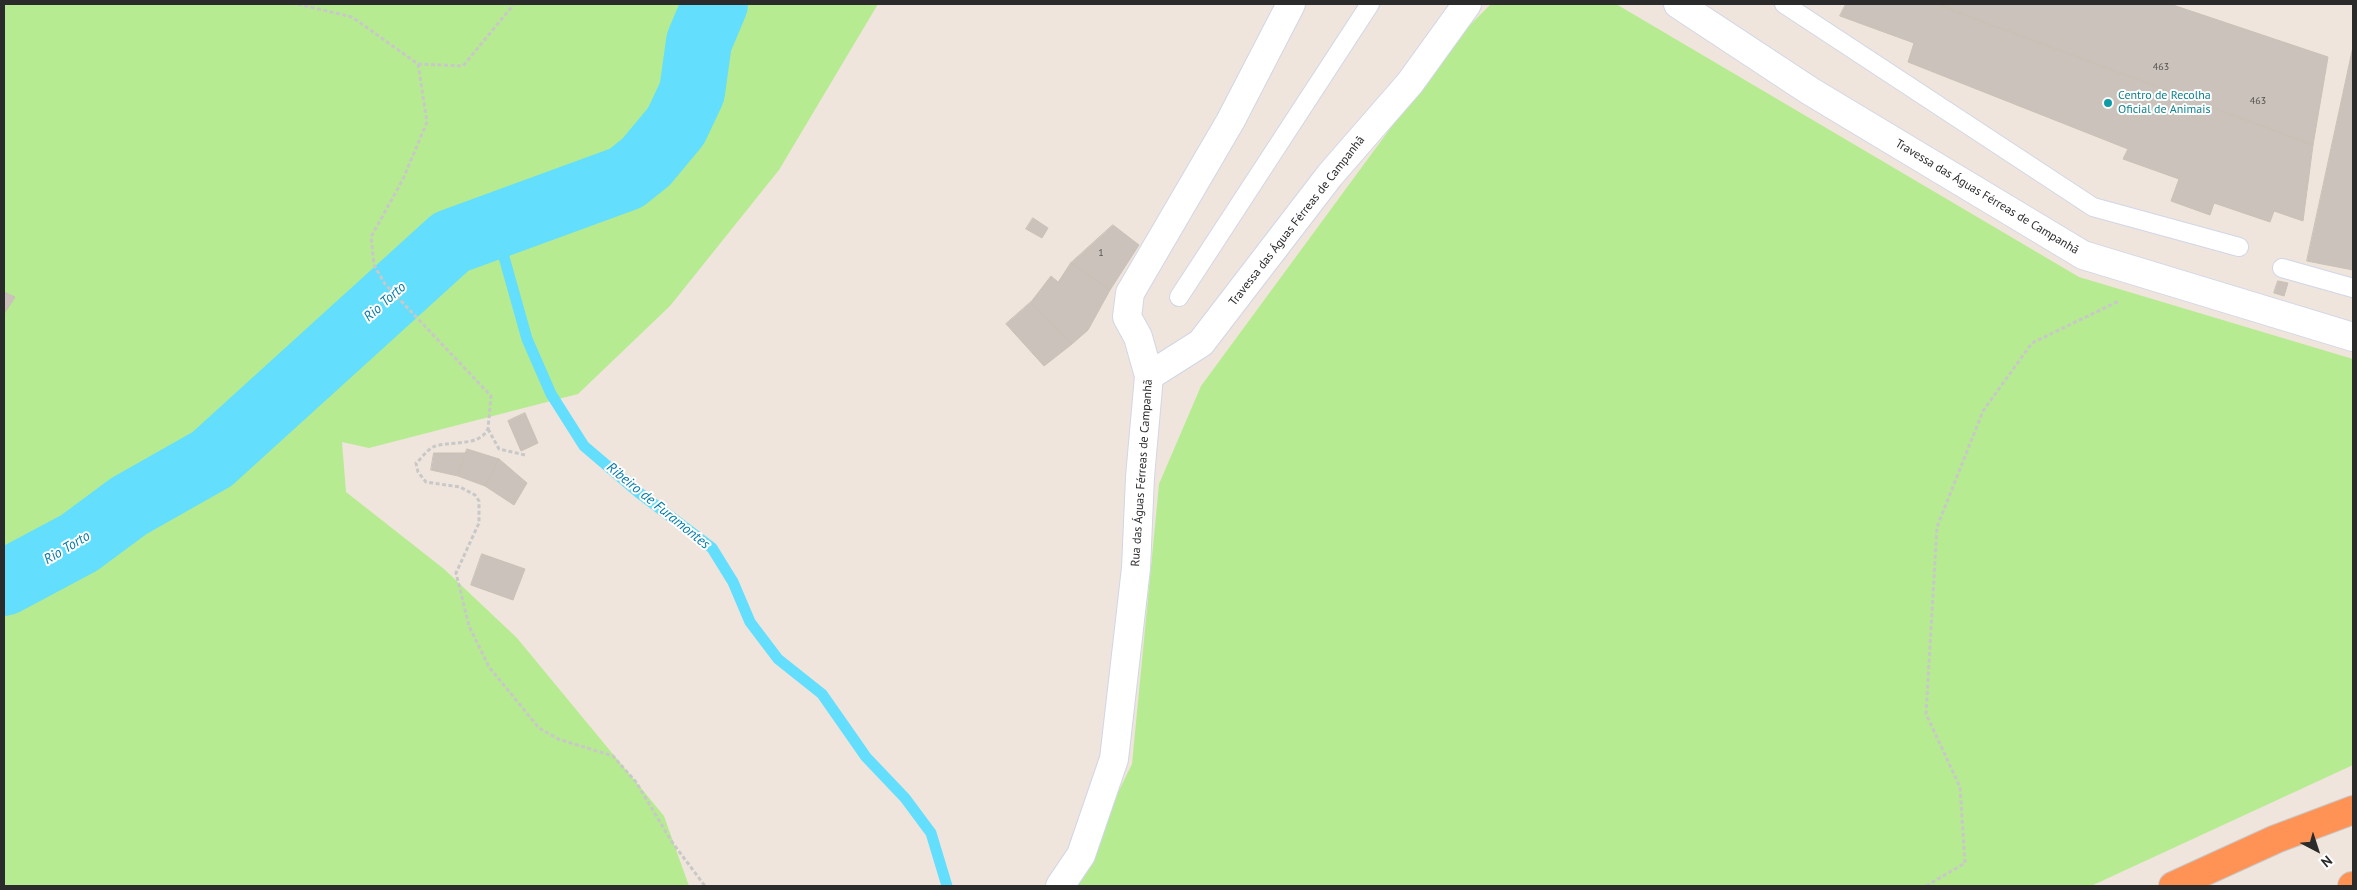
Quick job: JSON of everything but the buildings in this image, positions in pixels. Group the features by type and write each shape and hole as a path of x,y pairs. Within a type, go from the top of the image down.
{"highway":[{"path":"2173,886 2276,839 2353,810"}],"street":[{"name":"Rua das Águas Férreas de Campanhã","path":"1060,886 1081,855 1114,759 1136,568 1140,477 1150,376 1138,337 1128,317 1130,293 1231,120 1292,4"},
{"name":"Travessa das Águas Férreas de Campanhã","path":"1150,376 1202,343 1330,175 1410,84 1467,4"},
{"name":"Travessa das Águas Férreas de Campanhã","path":"1678,4 1810,90 2083,255 2353,337"}],"lane":[{"path":"1179,297 1370,4"},
{"path":"1784,4 2093,207 2239,247"},
{"path":"2282,268 2353,288"}],"path":[{"path":"298,4 352,17 418,64 463,66 514,4"},
{"path":"418,64 427,122 403,179 371,237 374,265 385,284 491,396 486,433 466,442 433,447 416,463 418,472 426,482 460,487 475,495 479,501 480,524 456,573 469,626 489,667 539,728 558,739 614,756 636,782 672,842 705,886"},
{"path":"1926,886 1965,863 1960,787 1926,714 1937,527 1940,518 1983,411 2032,343 2164,279"},
{"path":"488,428 499,449 525,455"}],"green space":[{"path":"4,4 878,4 779,170 670,306 578,394 369,448 342,442 346,492 444,569 517,638 664,816 689,886 4,886"},
{"path":"1491,4 1616,4 2079,277 2353,359 2353,765 2091,886 1072,886 1132,764 1159,484 1201,386 1456,39"}],"waterway":[{"name":"Rio Torto","path":"4,583 79,543 129,506 212,459 451,242 626,178 646,162 676,126 692,92 699,42 715,4"},
{"name":"Ribeiro de Furamontes","path":"495,225 527,339 551,394 584,446 638,492 712,548 733,582 750,622 778,659 822,694 866,757 905,798 931,833 947,886"}],"place":[{"name":"Centro de Recolha Oficial de Animais","path":"2108,103"}]}
